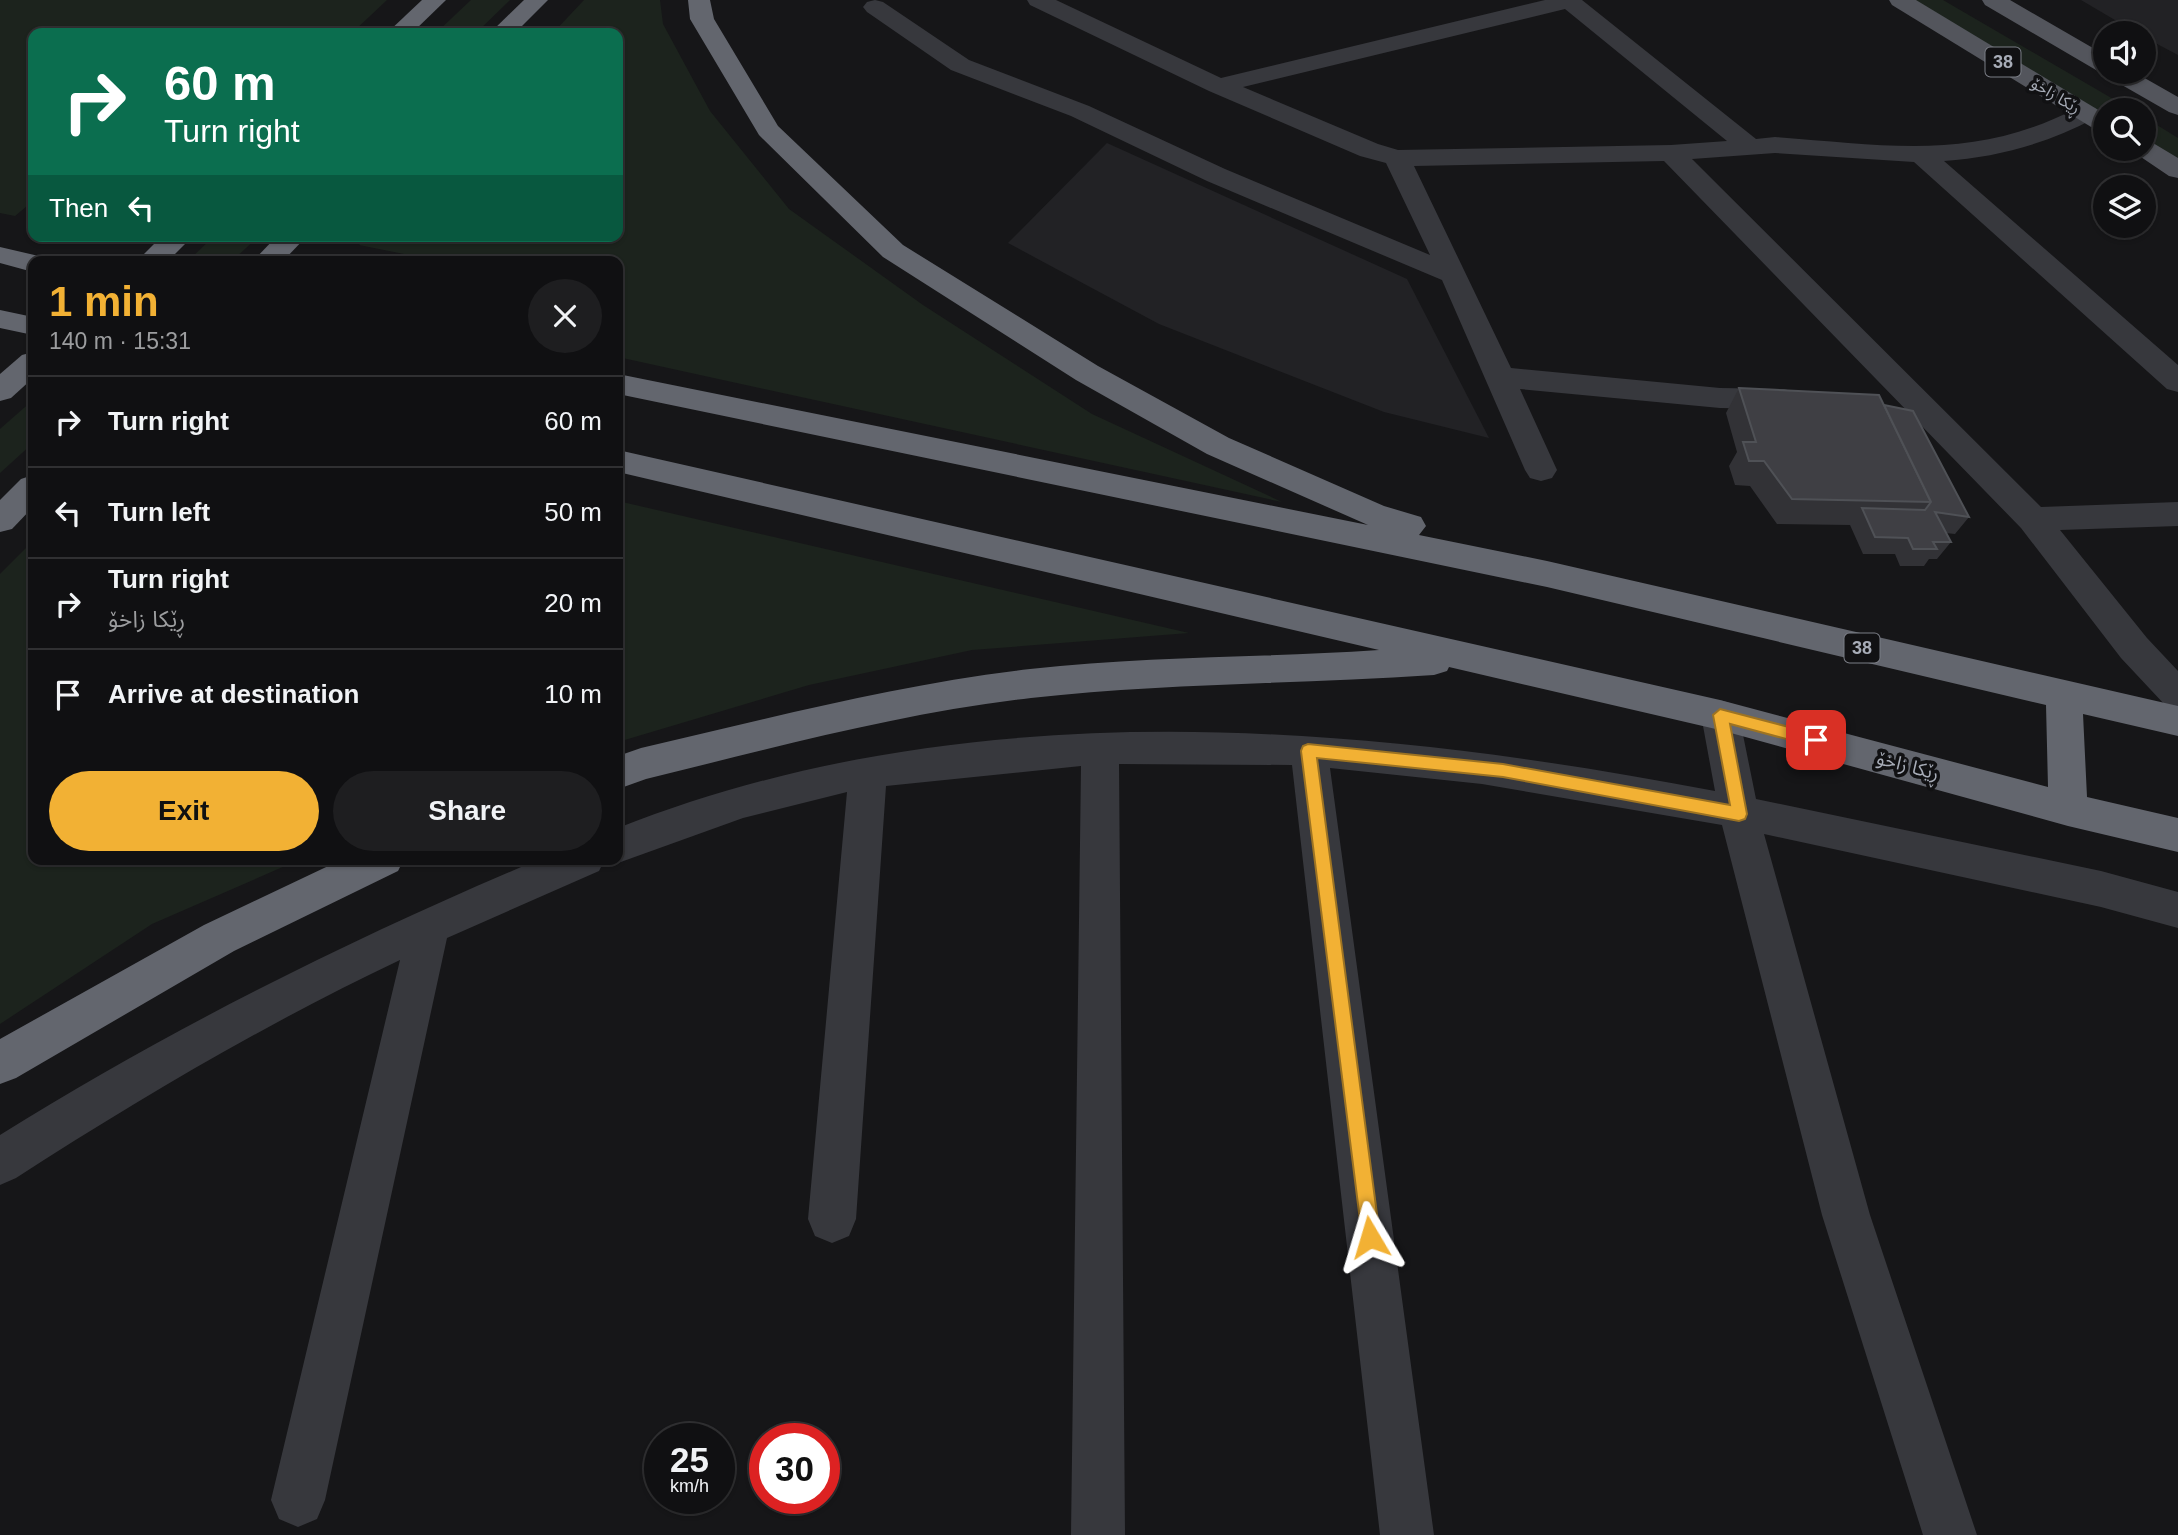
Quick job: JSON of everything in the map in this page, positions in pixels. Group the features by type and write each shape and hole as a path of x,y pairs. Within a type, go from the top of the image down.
{"highway":[{"path":"404,28 435,0"},
{"path":"507,28 537,0"},
{"path":"699,0 702,19 768,130 893,251 1087,373 1218,446 1372,514 1547,574"},
{"path":"157,256 172,242"},
{"path":"272,256 287,242"},
{"path":"0,255 28,262"},
{"path":"0,319 28,325"},
{"path":"0,391 28,366"},
{"path":"623,385 1547,574"},
{"name":"ڕێکا زاخۆ","path":"623,462 1720,715 2068,809 2178,835"},
{"path":"0,520 28,493"},
{"name":"38","path":"1547,574 2178,721"},
{"path":"623,771 641,764 849,714 1027,684 1114,675 1329,668 1475,658"},
{"path":"2064,695 2068,809"},
{"path":"0,1063 219,938 371,865"}],"main road":[{"name":"ڕێکا زاخۆ","path":"1900,0 2093,118"},
{"name":"38","path":"1993,0 2093,58"},
{"path":"2138,84 2178,107"},
{"path":"2156,156 2178,170"}],"street":[{"path":"1038,0 1218,86 1369,150 1397,158 1671,153 1775,145 1921,155 1969,152 2013,145 2093,120"},
{"path":"1218,86 1568,0 1749,146"},
{"path":"875,7 960,65 1080,111 1216,175 1454,275"},
{"path":"1671,153 2033,519 2134,648 2178,695"},
{"path":"1921,155 2178,382"},
{"path":"1397,158 1454,275 1541,470"},
{"path":"1500,377 1720,398 1813,400"},
{"path":"1879,401 1919,401"},
{"path":"2033,519 2178,514"},
{"path":"1720,715 1739,814 1846,1215 1950,1535"},
{"path":"1098,1535 1100,750"},
{"path":"623,844 736,804 821,781 868,772 1047,751 1308,751 1503,770 1739,814 2101,889 2178,910"},
{"path":"1308,751 1408,1535"},
{"path":"832,1219 868,772"},
{"path":"0,1162 142,1075 261,1009 364,956 571,865"},
{"path":"299,1500 429,926"}],"shaded area":[{"path":"0,0 387,0 357,28 28,28 28,205 15,216 0,213"},
{"path":"471,0 510,0 481,28 441,28"},
{"path":"584,0 660,0 663,24 710,111 789,209 923,305 1092,414 1282,502 623,358 623,256 414,256 359,245 362,242 623,242 623,28 558,28"},
{"path":"1908,0 1943,0 2111,98 2093,98 2093,110"},
{"path":"2081,0 2178,0 2178,55 2156,43 2156,21 2117,21"},
{"path":"2156,124 2178,138 2178,160 2156,147"},
{"path":"1107,143 1407,279 1489,438 1384,412 1159,324 1008,243"},
{"path":"208,242 253,242 237,256 193,256"},
{"path":"28,404 28,448 0,473 0,429"},
{"path":"623,502 1189,633 972,650 809,685 623,741"},
{"path":"28,546 28,865 287,865 152,924 0,1024 0,574"}],"building":[{"path":"1739,388 1879,395 1931,502 1792,499 1764,461 1749,461 1743,442 1756,442"},
{"path":"1884,405 1913,411 1969,517 1935,512 1951,542 1933,542 1937,549 1913,549 1908,538 1875,537 1862,508 1925,510 1931,502"}],"route":[{"path":"1370,1237 1308,751 1503,770 1739,814 1720,715 1816,740"}]}
